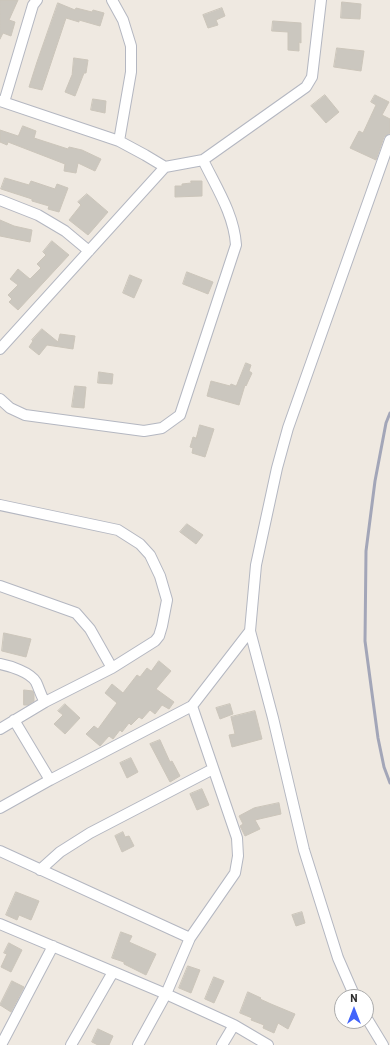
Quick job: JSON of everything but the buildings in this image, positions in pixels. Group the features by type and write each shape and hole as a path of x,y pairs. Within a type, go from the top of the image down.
{"street":[{"path":"37,0 33,5 2,101 119,141 165,167"},
{"path":"112,0 123,20 131,46 131,72 119,141"},
{"path":"0,349 165,167 203,160 306,87 312,77 321,0"},
{"path":"352,989 338,958 304,850 273,718 250,630 256,565 284,441 390,140"},
{"path":"0,399 10,408 25,415 144,431 162,428 180,415 236,245 235,231 229,212 203,160"},
{"path":"0,200 38,216 64,231 89,251"},
{"path":"0,505 118,530 140,544 150,555 160,576 167,600 162,626 159,636 155,641 112,668 45,702 0,729"},
{"path":"0,586 76,613 90,629 112,668"},
{"path":"0,808 50,780 192,706 250,630"},
{"path":"0,664 17,668 36,681 45,702"},
{"path":"138,1045 166,994 190,938 235,873 238,856 237,838 192,706"},
{"path":"14,720 50,780"},
{"path":"40,870 60,852 90,833 213,769"},
{"path":"0,851 190,938"},
{"path":"0,924 166,994 234,1025 268,1045"},
{"path":"1,1045 53,946"},
{"path":"71,1045 113,972"},
{"path":"222,1045 234,1025"},
{"path":"373,1029 383,1045"}],"railway":[{"path":"390,413 386,423 375,481 366,551 365,641 378,738 384,767 390,783"}]}
